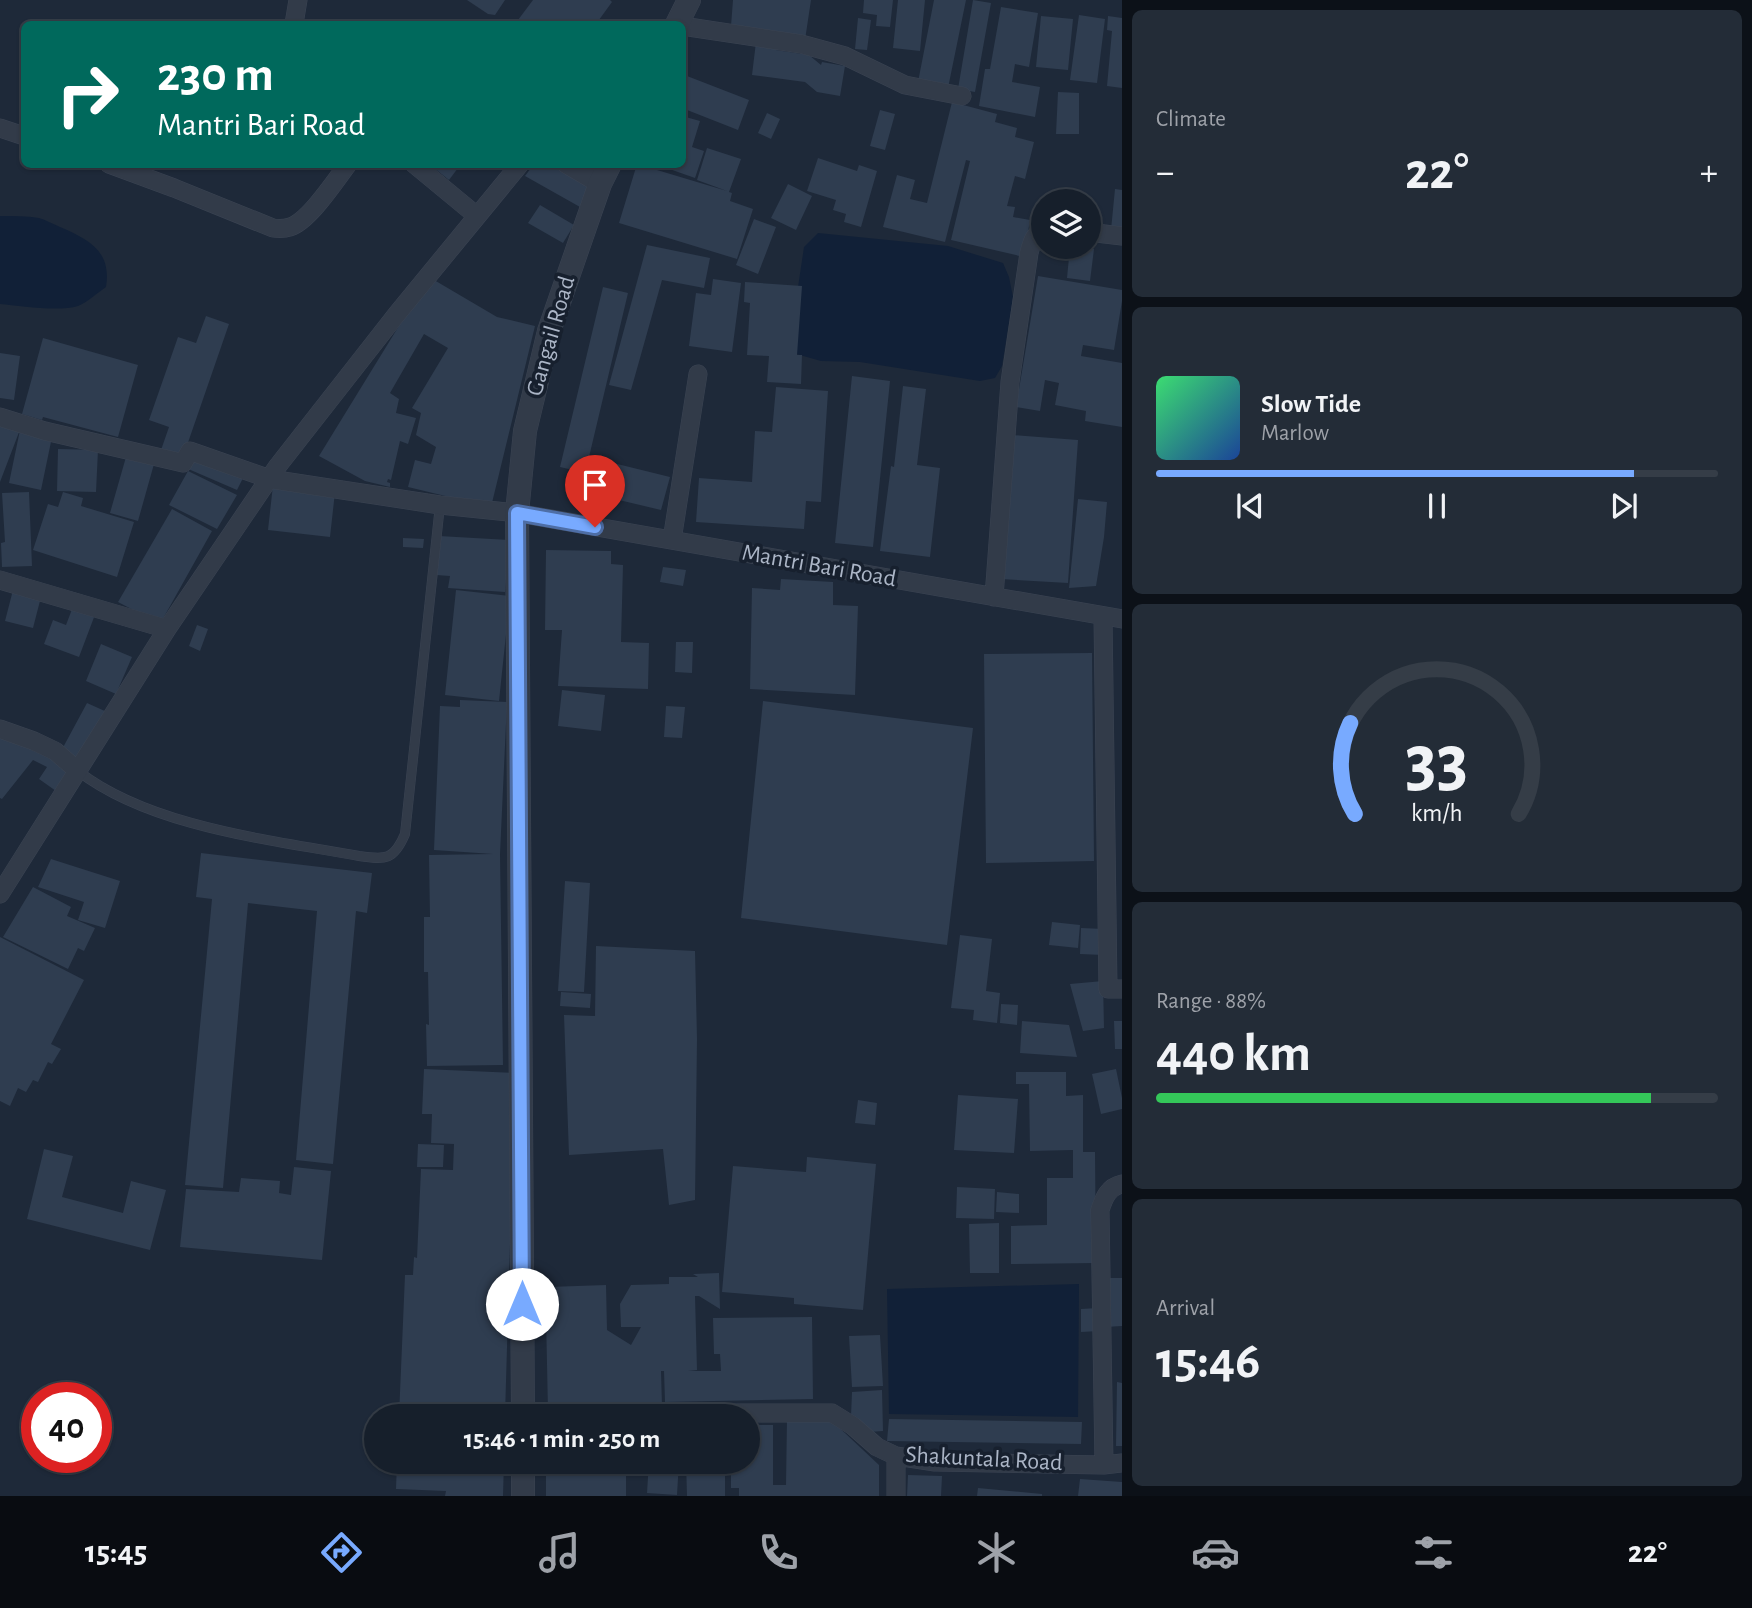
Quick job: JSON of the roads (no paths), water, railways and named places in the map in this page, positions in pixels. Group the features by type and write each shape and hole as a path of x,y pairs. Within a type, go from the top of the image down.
{"street":[{"path":"294,21 298,0"},
{"path":"678,21 689,0"},
{"path":"686,27 801,44 845,56 905,85 962,96"},
{"path":"0,128 21,135"},
{"path":"119,168 273,228 282,229 291,227 307,216 345,168"},
{"path":"419,168 477,216"},
{"path":"0,894 167,629 277,467 517,168"},
{"path":"582,168 605,174"},
{"name":"Gangail Road","path":"523,1404 517,513 525,431 549,331 605,174"},
{"path":"1101,234 1122,236"},
{"path":"995,597 1010,382 1031,245"},
{"path":"672,540 698,374"},
{"name":"Mantri Bari Road","path":"0,416 45,431 183,463 190,451 270,479 440,505 517,513 1122,619"},
{"path":"0,580 167,629"},
{"path":"1103,616 1108,989 1122,989"},
{"path":"0,729 55,751 78,771"},
{"path":"1104,1465 1100,1210 1106,1194 1122,1184"},
{"name":"Shakuntala Road","path":"760,1413 832,1413 853,1426 877,1447 896,1455 935,1462 1122,1463"},
{"path":"896,1455 896,1496"},
{"path":"523,1474 523,1496"}],"lane":[{"path":"78,771 116,795 190,823 359,856 379,859 391,856 400,847 405,834 440,505"}],"water":[{"path":"0,216 39,218 88,242 96,248 105,264 106,287 82,304 70,308 0,304"},
{"path":"818,233 948,246 1003,263 1013,297 1002,366 995,378 980,381 860,362 821,361 793,353 797,294 804,247"},
{"path":"1079,1284 1078,1417 889,1414 887,1289"}]}
